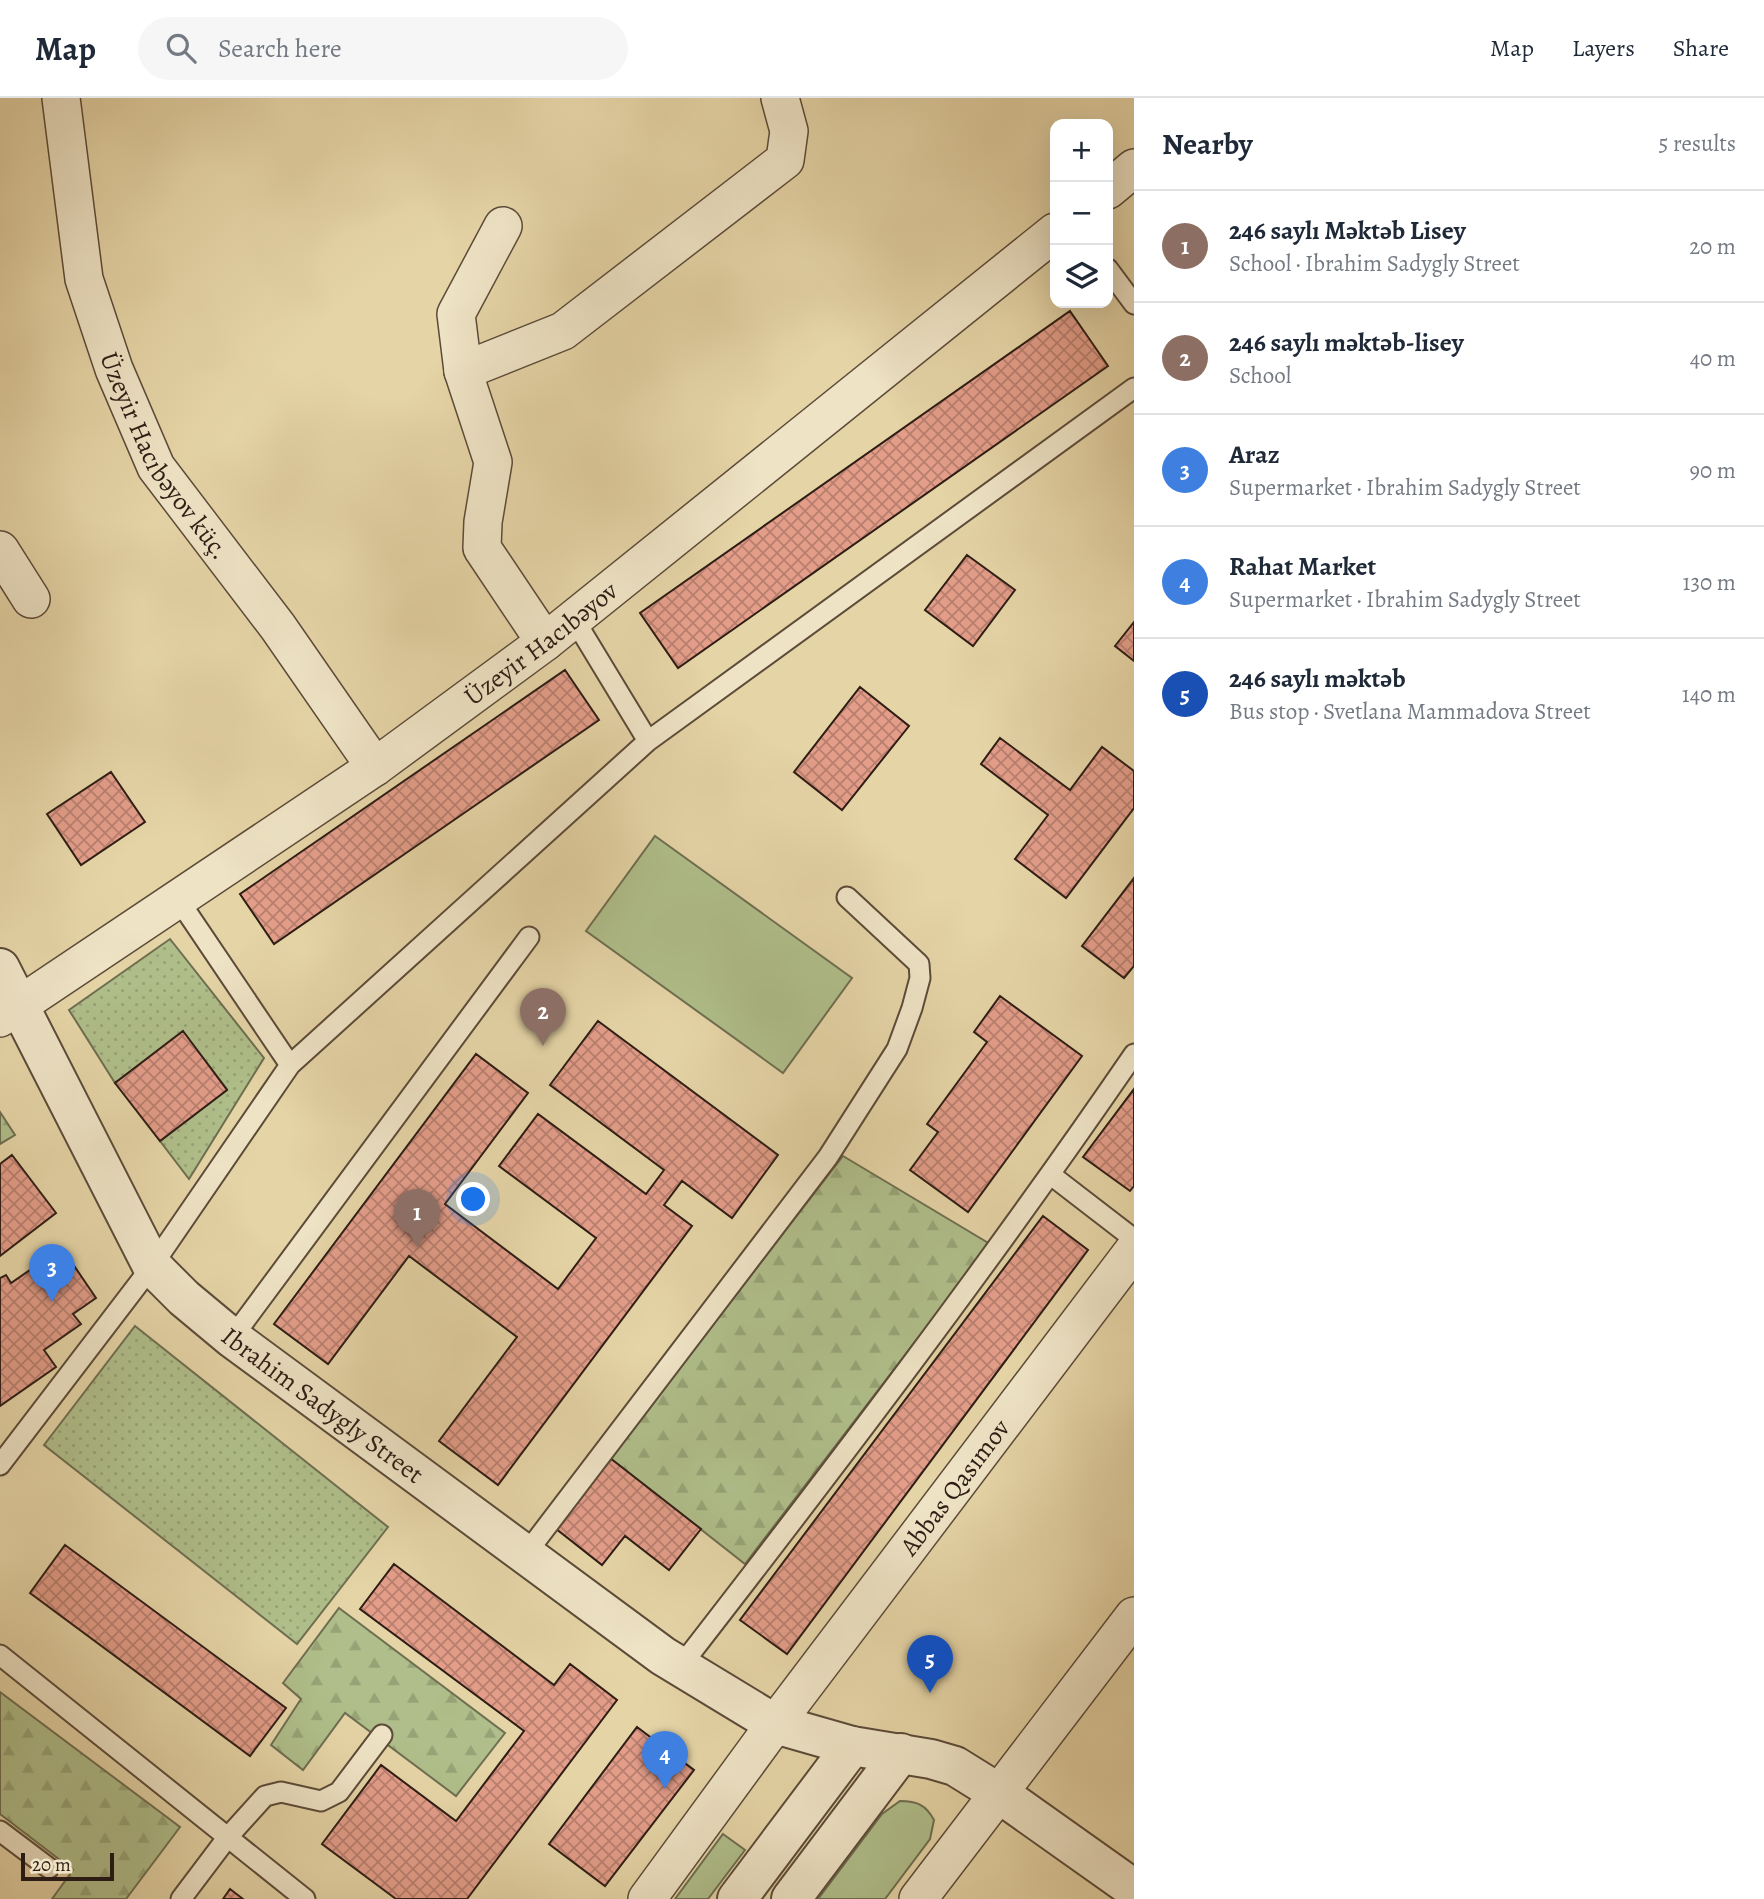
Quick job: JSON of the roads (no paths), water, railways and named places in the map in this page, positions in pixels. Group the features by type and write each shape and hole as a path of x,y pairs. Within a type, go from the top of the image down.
{"street":[{"name":"Üzeyir Hacıbəyov küç.","path":"61,98 83,279 114,369 156,467 278,627 375,766"},
{"path":"463,371 563,331 785,160 789,131 780,98"},
{"path":"1113,186 1134,168"},
{"path":"503,226 456,314 463,371 494,462 483,522 482,548 544,642"},
{"name":"Üzeyir Hacıbəyov","path":"10,1012 375,766 544,642 1050,236"},
{"path":"0,550 31,599"},
{"name":"Ibrahim Sadygly Street","path":"0,968 10,1012 152,1266 184,1298 232,1338 680,1667 775,1724 852,1746 901,1753 955,1766 1000,1794 1134,1889"},
{"name":"Abbas Qasımov","path":"647,1899 775,1724 1134,1250"},
{"path":"918,1899 1134,1616"},
{"path":"737,1899 852,1746"},
{"path":"791,1899 901,1753"}],"lane":[{"path":"1113,276 1134,304"},
{"path":"0,1465 152,1266 290,1065 648,741 1134,388"},
{"path":"574,619 648,741"},
{"path":"525,1555 828,1157 897,1049 915,998 920,978 919,964 847,897"},
{"path":"178,900 290,1065"},
{"path":"232,1338 529,937"},
{"path":"680,1667 856,1441 1051,1175 1134,1054"},
{"path":"1051,1175 1134,1239"},
{"path":"0,1655 305,1899"},
{"path":"181,1899 227,1838 265,1796 281,1792 321,1801 339,1792 382,1735"},
{"path":"0,1831 49,1868"}],"place":[{"name":"246 saylı məktəb-lisey","path":"543,1046"},
{"name":"246 saylı Məktəb Lisey","path":"417,1247"},
{"name":"Araz","path":"52,1302"},
{"name":"246 saylı mәktәb","path":"930,1693"},
{"name":"Rahat Market","path":"665,1789"}]}
